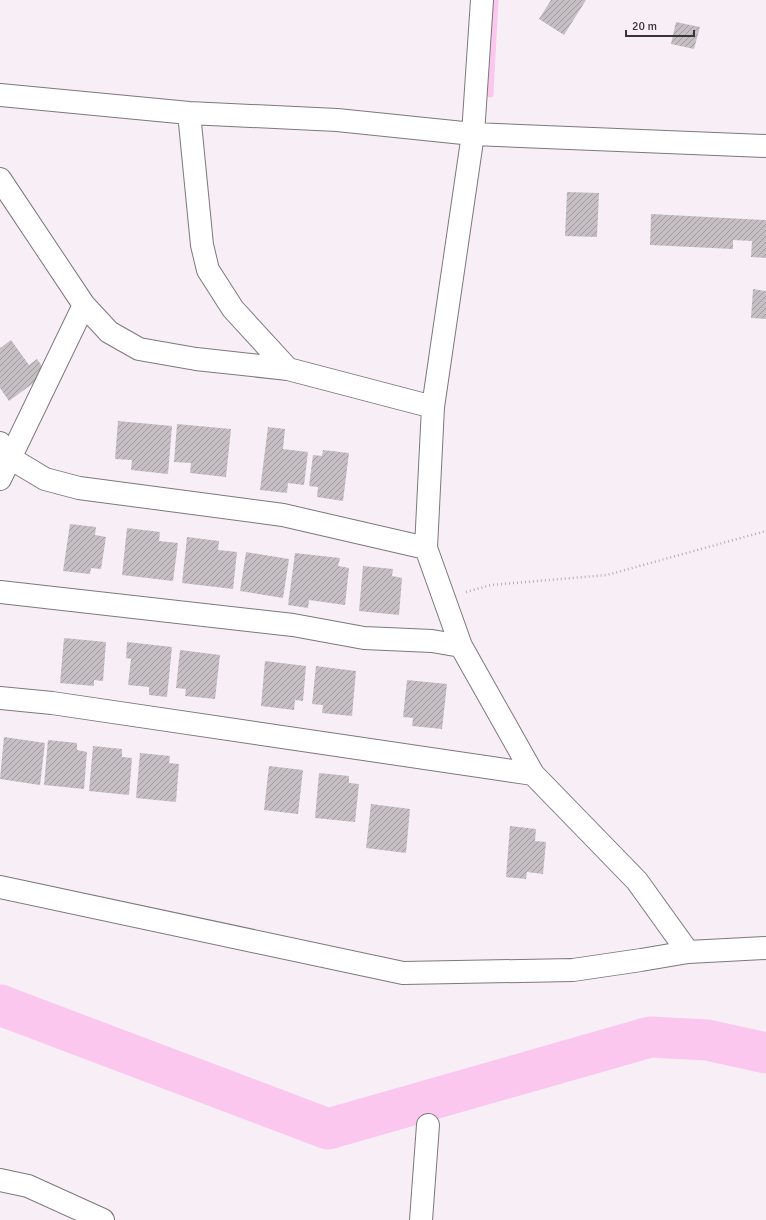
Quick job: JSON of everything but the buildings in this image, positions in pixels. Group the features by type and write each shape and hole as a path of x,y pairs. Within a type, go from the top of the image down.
{"street":[{"path":"482,0 473,134 433,407 426,548 461,646 533,774 637,881 688,952"},
{"path":"0,95 189,113 338,120 473,134 766,146"},
{"path":"189,113 202,245 208,270 233,309 288,369"},
{"path":"0,179 84,305 109,332 139,348 196,359 288,369 433,407"},
{"path":"0,479 5,450 84,305"},
{"path":"5,450 45,479 79,488 282,514 426,548"},
{"path":"0,592 293,625 364,638 432,641 461,646"},
{"path":"0,698 60,705 533,774"},
{"path":"0,887 403,973 573,970 688,952 766,948"},
{"path":"421,1220 428,1125"},
{"path":"0,1180 28,1186 103,1220"}],"path":[{"path":"444,598 491,585 607,574 766,531"}],"waterway":[{"path":"490,94 495,0"},
{"path":"0,1005 328,1129 650,1037 707,1040 766,1053"}]}
